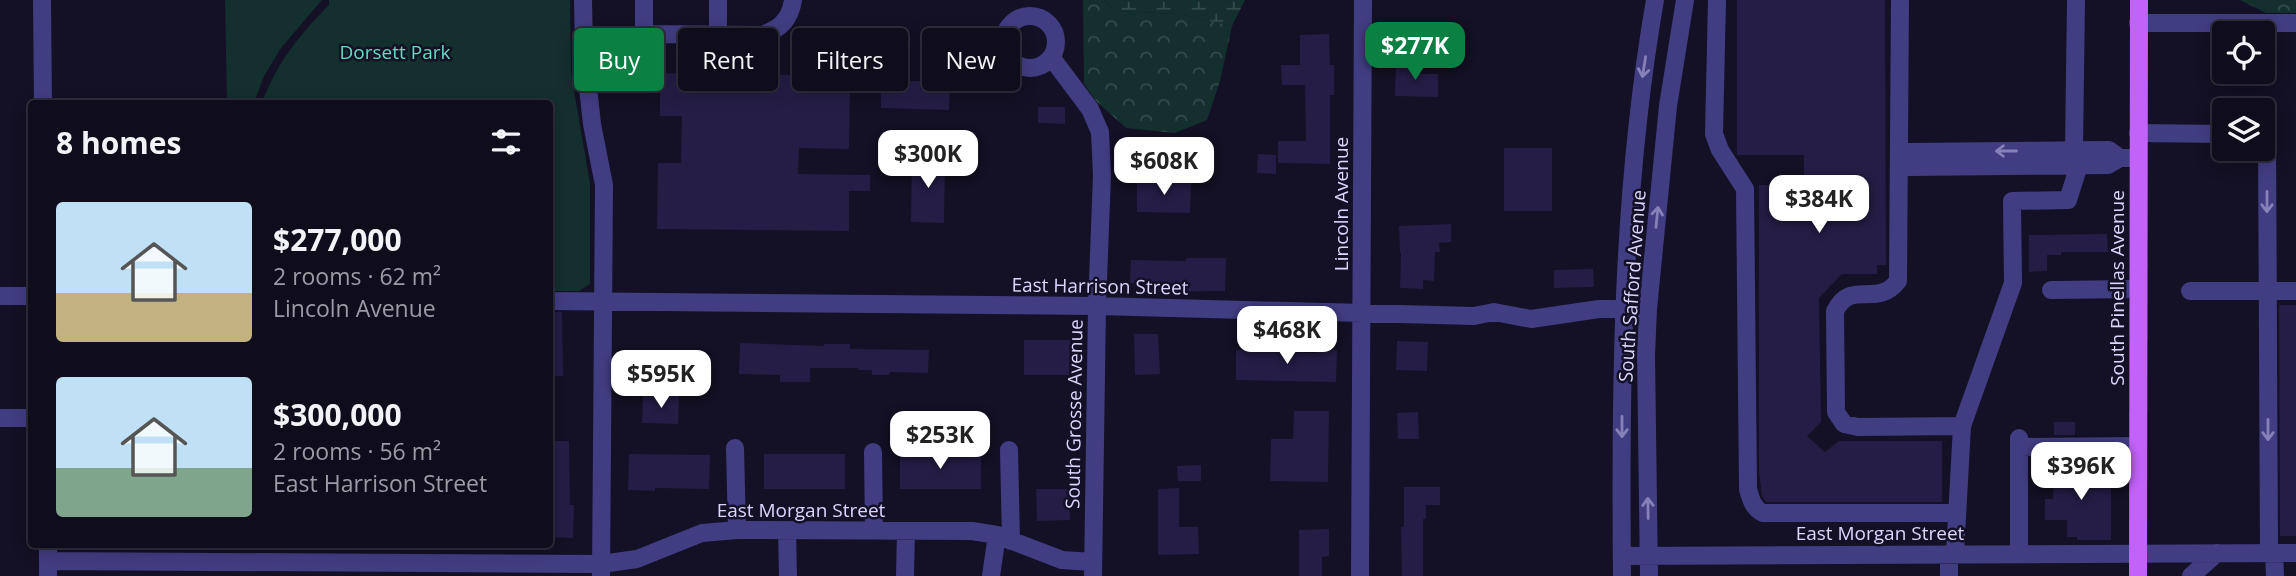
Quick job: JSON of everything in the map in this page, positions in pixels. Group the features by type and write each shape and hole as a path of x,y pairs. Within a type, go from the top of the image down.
{"main road":[{"name":"South Pinellas Avenue","path":"2138,0 2138,132 2129,158 2138,289 2138,576"}],"street":[{"path":"42,0 43,100"},
{"path":"583,0 584,28"},
{"path":"644,0 644,28"},
{"path":"718,0 718,28"},
{"path":"778,29 792,12 793,0"},
{"name":"Lincoln Avenue","path":"1360,576 1363,0"},
{"name":"South Safford Avenue","path":"1622,576 1622,345 1636,129 1642,73 1655,0"},
{"name":"South Safford Avenue","path":"1649,576 1646,355 1648,309 1668,106 1685,0"},
{"path":"1717,0 1714,134 1720,150 1745,189 1748,489 1751,500 1756,509 1763,513 1955,513"},
{"path":"1900,0 1898,281 1891,290 1881,294 1849,295 1841,299 1835,311 1836,412 1844,424 1858,427 1962,426"},
{"path":"1949,576 1962,426 2013,283 2012,201 2068,200 2077,158 2076,0"},
{"path":"2138,23 2296,23"},
{"name":"South Grosse Avenue","path":"1051,57 1090,109 1100,132 1102,175 1093,569"},
{"path":"589,91 604,185 601,570"},
{"path":"2138,132 2212,134"},
{"path":"1900,158 1909,152 2077,158 2109,150 2129,158"},
{"path":"2265,161 2272,553 2275,576"},
{"path":"2051,289 2138,289"},
{"path":"2190,291 2296,291"},
{"path":"0,296 28,296"},
{"name":"East Harrison Street","path":"553,301 1097,306 1474,316 1494,312 1531,318 1599,309 1648,309"},
{"path":"0,418 28,418"},
{"path":"2019,553 2019,442 2138,446"},
{"path":"735,448 737,530"},
{"path":"991,576 1004,538 1009,450"},
{"path":"873,452 874,531"},
{"name":"East Morgan Street","path":"48,560 601,570 702,533 737,530 972,531 1004,538 1093,569"},
{"path":"788,531 788,576"},
{"path":"905,576 906,531"},
{"path":"2191,576 2217,553"},
{"name":"East Morgan Street","path":"1622,556 2296,553"}],"green space":[{"path":"225,0 322,0 281,48 264,76 255,100 227,100"},
{"name":"Dorsett Park","path":"329,0 570,0 571,73 590,183 590,284 579,291 553,291 553,100 263,100 282,62 308,27 329,5"},
{"path":"1083,0 1104,0 1115,11 1179,14 1232,26 1220,81 1207,120 1175,133 1126,128 1096,101 1084,84"},
{"path":"1104,0 1245,0 1232,26 1179,14 1115,11"},
{"path":"2240,0 2296,0 2296,13 2266,13"}],"building":[{"path":"1737,0 1885,0 1886,265 1877,265 1877,274 1842,274 1819,298 1821,422 1807,436 1825,452 1839,441 1942,441 1942,502 1766,502 1762,496 1759,471 1759,185 1804,185 1804,155 1737,155"},
{"path":"1329,34 1330,65 1334,65 1334,95 1330,95 1330,164 1278,163 1278,141 1306,141 1305,85 1282,85 1281,65 1300,65 1300,35"},
{"path":"1396,61 1416,62 1416,74 1438,74 1438,97 1395,96"},
{"path":"664,73 678,73 678,91 778,91 778,75 792,75 792,91 850,91 849,149 799,148 798,174 870,175 870,191 849,191 849,231 657,229 658,163 681,163 682,116 660,116 660,91 664,91"},
{"path":"908,81 922,81 922,91 950,91 949,110 881,108 881,91 908,91"},
{"path":"1038,107 1065,107 1065,124 1038,123"},
{"path":"1504,148 1552,148 1552,211 1504,211"},
{"path":"1258,154 1276,155 1276,174 1257,173"},
{"path":"912,158 945,159 944,223 911,222"},
{"path":"1137,181 1191,183 1190,213 1137,212"},
{"path":"1451,224 1451,242 1439,243 1440,252 1435,252 1434,281 1423,280 1423,289 1400,288 1399,226"},
{"path":"2107,234 2108,252 2061,252 2061,255 2047,255 2047,271 2029,272 2029,235"},
{"path":"1186,258 1226,258 1225,291 1143,292 1143,283 1130,283 1131,260 1186,261"},
{"path":"1593,269 1594,287 1554,288 1554,270"},
{"path":"2279,305 2296,305 2296,536 2280,536"},
{"path":"553,312 562,312 563,376 553,376"},
{"path":"1134,334 1158,334 1160,374 1135,375"},
{"path":"1024,340 1070,340 1069,375 1024,375"},
{"path":"1397,341 1428,342 1427,371 1396,370"},
{"path":"740,343 824,346 850,344 850,349 929,350 928,373 890,372 889,375 872,375 872,370 858,368 810,368 810,382 780,382 780,375 739,374"},
{"path":"1236,350 1315,353 1315,350 1337,350 1336,382 1236,380"},
{"path":"643,396 679,396 678,424 642,423"},
{"path":"1294,411 1329,411 1328,482 1270,481 1271,439 1293,439"},
{"path":"1418,412 1419,439 1398,439 1397,413"},
{"path":"2054,422 2075,422 2075,435 2054,435"},
{"path":"553,441 569,441 570,505 574,505 573,538 553,537"},
{"path":"900,453 981,454 981,489 900,489"},
{"path":"629,454 710,455 709,489 628,490"},
{"path":"764,454 845,454 845,489 764,489"},
{"path":"2054,458 2075,458 2074,467 2096,477 2111,477 2111,540 2077,540 2077,537 2067,537 2067,520 2045,520 2045,499 2053,499"},
{"path":"1201,465 1201,481 1178,481 1177,466"},
{"path":"1404,487 1440,487 1440,505 1426,505 1426,519 1423,519 1423,576 1402,576 1401,527 1404,527"},
{"path":"1179,488 1179,527 1198,527 1199,554 1158,555 1158,489"},
{"path":"1036,489 1069,489 1070,520 1037,521"},
{"path":"1329,529 1329,556 1322,557 1322,576 1299,576 1299,530"}]}
